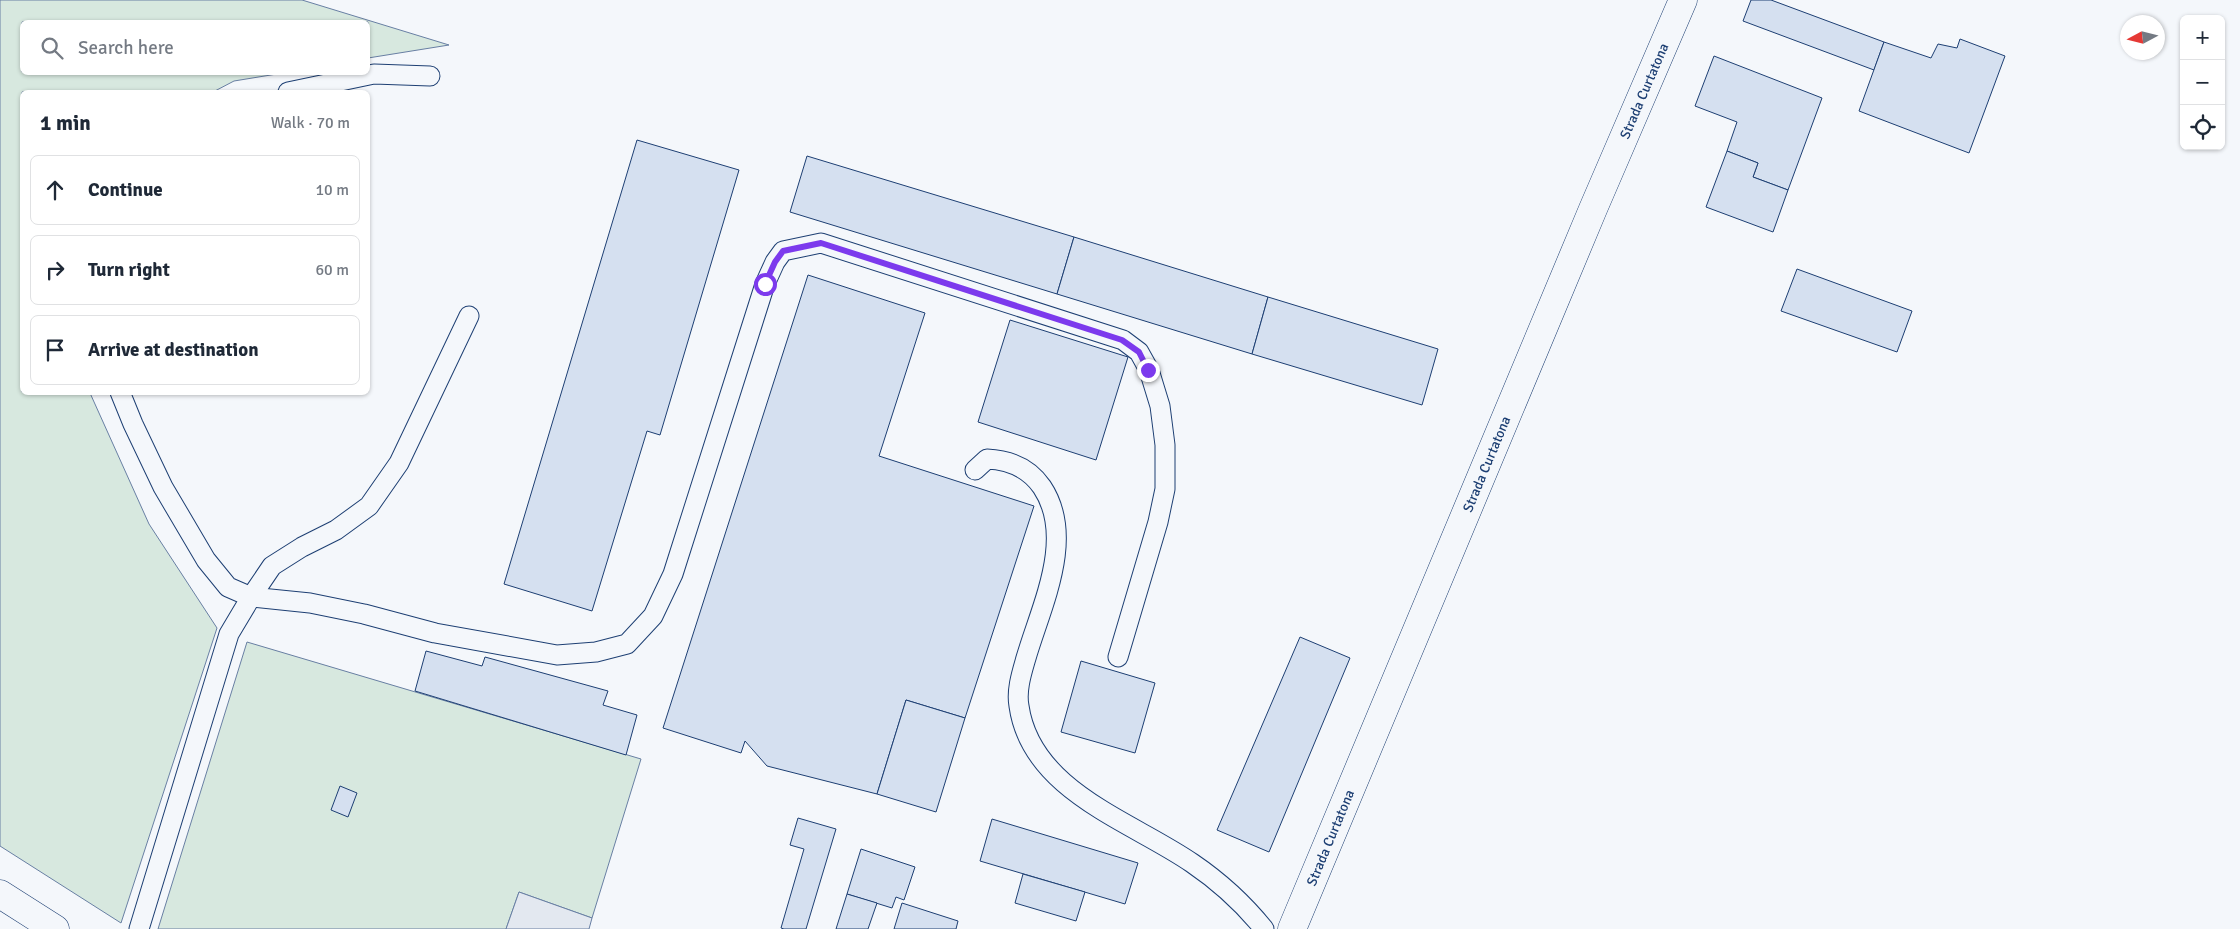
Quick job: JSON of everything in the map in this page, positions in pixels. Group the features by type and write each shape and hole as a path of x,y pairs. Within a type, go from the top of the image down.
{"street":[{"name":"Strada Curtatona","path":"1292,929 1593,209 1683,0"},
{"path":"0,894 55,929"}],"lane":[{"path":"298,90 369,75"},
{"path":"370,75 430,76"},
{"path":"121,395 163,487 206,560 228,587 251,597 310,603 364,614 435,633 557,655 596,652 627,644 653,616 672,574 765,284 775,262 783,251 821,243 1122,340 1139,352 1148,370 1160,406 1165,445 1165,489 1158,522 1118,657"},
{"path":"139,929 229,634 272,566 302,547 336,530 369,506 399,463 469,316"},
{"path":"975,470 987,460 1003,460 1016,465 1035,478 1050,500 1056,527 1054,560 1049,588 1020,677 1018,705 1026,731 1039,756 1060,780 1088,802 1190,862 1221,884 1244,905 1264,929"}],"shaded area":[{"path":"0,0 302,0 367,20 20,20 20,75 271,75 234,81 217,90 20,90 20,395 91,395 149,524 217,628 121,923 0,846"},
{"path":"370,21 449,45 370,58"},
{"path":"247,642 641,759 592,918 519,892 506,929 158,929"},
{"path":"519,892 592,918 589,929 506,929"}],"building":[{"path":"1751,0 1771,0 1884,42 1874,70 1743,21"},
{"path":"1960,39 2005,56 1969,153 1859,111 1884,42 1931,58 1938,44 1957,48"},
{"path":"1714,56 1822,98 1788,190 1753,177 1758,163 1727,151 1737,122 1695,106"},
{"path":"637,140 739,170 660,435 647,431 592,611 504,584"},
{"path":"1727,151 1758,163 1753,177 1788,190 1773,232 1706,207"},
{"path":"807,156 1074,237 1057,294 790,212"},
{"path":"1074,237 1268,297 1252,354 1057,294"},
{"path":"1797,269 1912,311 1897,352 1781,311"},
{"path":"808,275 925,313 879,456 1034,506 965,718 906,700 877,794 767,766 745,741 741,753 663,728"},
{"path":"1268,297 1438,349 1422,405 1252,354"},
{"path":"1010,320 1128,357 1096,460 978,422"},
{"path":"1300,637 1350,658 1269,852 1217,830"},
{"path":"426,651 482,666 485,657 608,691 603,705 637,715 626,755 415,691"},
{"path":"1081,661 1155,683 1135,753 1061,732"},
{"path":"906,700 965,718 936,812 877,794"},
{"path":"340,786 357,793 348,817 331,810"},
{"path":"798,818 836,829 806,929 784,929 781,928 804,849 790,845"},
{"path":"992,819 1138,863 1125,904 980,861"},
{"path":"861,849 915,867 904,900 896,897 892,908 847,894"},
{"path":"1023,874 1085,892 1076,921 1015,903"},
{"path":"847,894 877,903 868,929 836,929"},
{"path":"902,903 958,921 956,929 894,929"}],"route":[{"path":"765,284 775,262 783,251 821,243 1122,340 1139,352 1148,370"}]}
